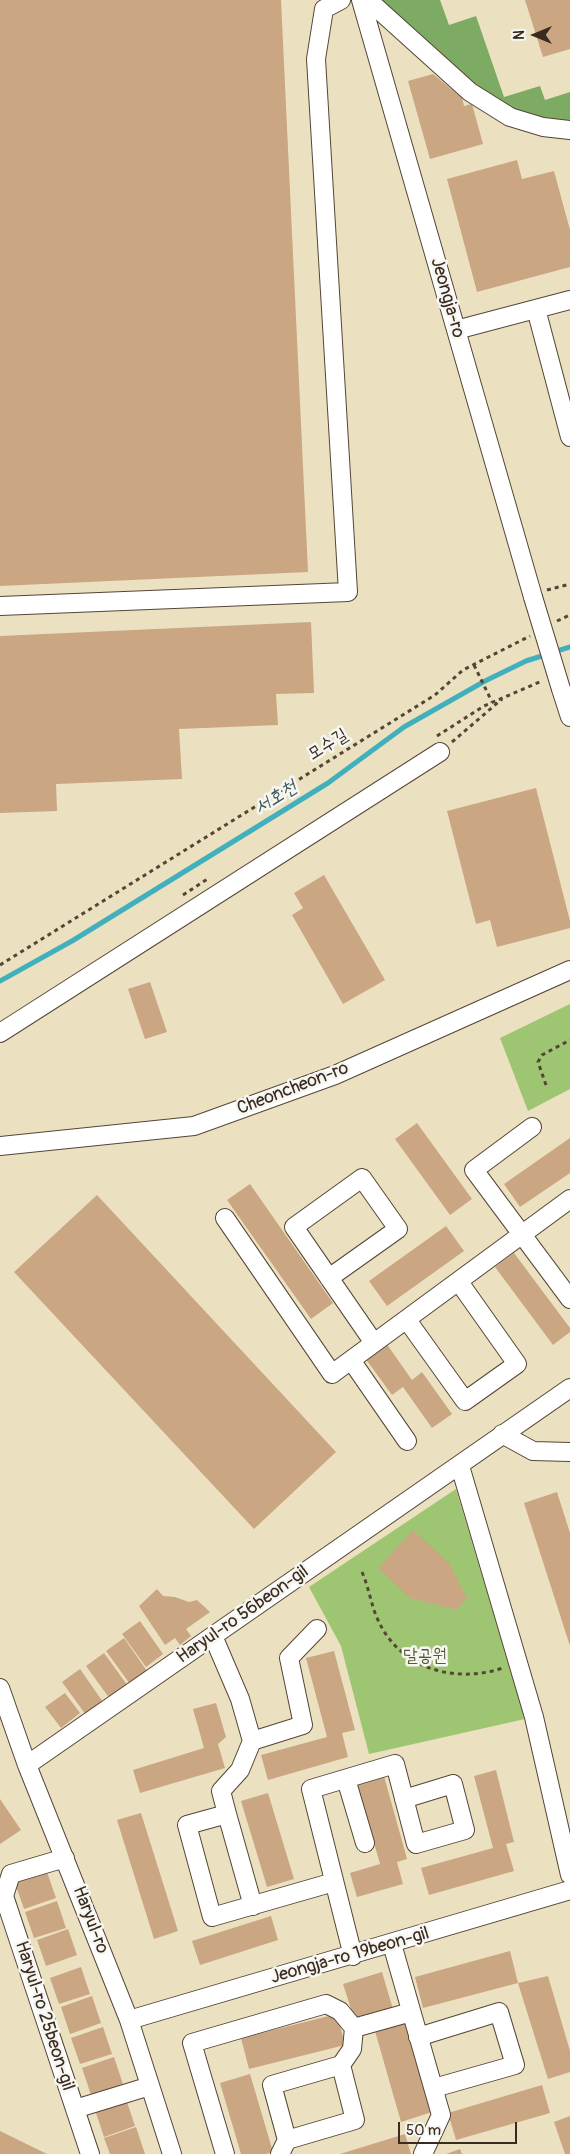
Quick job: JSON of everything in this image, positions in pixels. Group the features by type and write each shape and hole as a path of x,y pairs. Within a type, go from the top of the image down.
{"street":[{"path":"0,606 348,592 316,59 324,9 341,0"},
{"name":"Jeongja-ro","path":"361,0 532,594 570,717"},
{"path":"368,0 470,92 510,117 544,127 570,130"},
{"path":"456,330 570,300"},
{"path":"536,309 570,437"},
{"path":"0,1033 440,752"},
{"name":"Cheoncheon-ro","path":"0,1146 194,1126 335,1075 570,970"},
{"path":"532,1127 474,1170 570,1299"},
{"path":"329,1278 398,1228 362,1178 294,1227 329,1278 374,1343"},
{"path":"225,1218 332,1374 523,1236 570,1199"},
{"path":"407,1320 465,1401 517,1364 459,1282"},
{"path":"351,1360 407,1441"},
{"name":"Haryul-ro 56beon-gil","path":"27,1765 570,1388"},
{"path":"502,1434 533,1451 570,1452"},
{"path":"460,1466 534,1717 570,1875"},
{"path":"252,1741 303,1725 288,1658 316,1629"},
{"path":"213,1636 240,1699 252,1741 240,1770 221,1791 253,1906"},
{"name":"Haryul-ro","path":"0,1688 27,1765 129,2020 172,2154"},
{"path":"353,1956 311,1789 395,1764 404,1799"},
{"path":"346,1779 365,1843"},
{"path":"227,1814 187,1825 212,1917 334,1882"},
{"name":"Haryul-ro 25beon-gil","path":"65,1858 11,1874 4,1896 90,2154"},
{"name":"Jeongja-ro 19beon-gil","path":"129,2020 353,1956 570,1890"},
{"path":"392,1944 442,2115 422,2154"},
{"path":"225,2154 192,2043 326,2004 340,2011 354,2028 352,2050 341,2065 272,2085 283,2147 355,2120 341,2065"},
{"path":"354,2028 411,2012"},
{"path":"418,2037 499,2012 515,2065 434,2088"},
{"path":"75,2109 150,2086"}],"path":[{"path":"532,594 570,584"},
{"path":"555,622 570,615"},
{"name":"모수길","path":"0,965 435,695 463,670 532,635"},
{"path":"474,665 492,702"},
{"path":"440,752 505,697"},
{"path":"546,1085 538,1062 542,1055 570,1040"},
{"path":"362,1572 378,1620 388,1637 414,1661 436,1670 461,1676 484,1674 518,1663"}],"green space":[{"path":"375,0 440,0 449,25 476,16 504,97 540,86 545,100 570,92 570,126 510,114 472,89"},
{"path":"570,1004 570,1089 528,1111 500,1038"},
{"name":"달공원","path":"456,1489 525,1719 369,1754 341,1646 309,1587"}],"building":[{"path":"0,0 281,0 308,572 0,586"},
{"path":"525,0 570,0 570,49 543,57"},
{"path":"433,74 462,98 464,106 472,104 483,144 430,159 408,81"},
{"path":"517,160 522,179 554,171 570,230 570,267 477,292 447,179"},
{"path":"311,622 314,693 276,694 278,725 179,729 182,779 56,784 57,811 0,813 0,636"},
{"path":"536,788 570,921 570,928 497,947 490,920 476,924 447,811"},
{"path":"324,875 385,980 343,1004 292,915 303,908 294,893"},
{"path":"150,982 167,1032 145,1039 128,989"},
{"path":"417,1123 472,1199 450,1215 395,1139"},
{"path":"570,1138 570,1173 520,1207 504,1184"},
{"path":"250,1184 333,1303 311,1319 227,1200"},
{"path":"97,1195 336,1452 254,1529 14,1272"},
{"path":"446,1226 464,1251 387,1306 369,1281"},
{"path":"514,1253 570,1328 570,1332 553,1345 495,1267"},
{"path":"386,1343 412,1380 422,1372 452,1414 432,1428 403,1387 392,1395 365,1358"},
{"path":"557,1492 570,1533 570,1646 524,1503"},
{"path":"413,1530 449,1563 467,1598 457,1610 410,1598 378,1568"},
{"path":"157,1589 163,1596 175,1597 189,1602 197,1600 210,1612 186,1629 191,1636 180,1645 175,1638 165,1645 139,1606"},
{"path":"140,1621 163,1654 146,1667 122,1634"},
{"path":"124,1638 147,1671 130,1684 106,1651"},
{"path":"334,1651 355,1730 342,1733 348,1757 268,1780 261,1755 327,1737 306,1658"},
{"path":"104,1653 128,1686 110,1699 86,1666"},
{"path":"80,1669 103,1702 86,1715 62,1682"},
{"path":"65,1693 80,1713 61,1728 45,1707"},
{"path":"216,1703 226,1737 218,1744 225,1768 140,1793 133,1770 204,1748 193,1709"},
{"path":"496,1770 514,1842 506,1844 514,1871 429,1895 421,1868 493,1848 474,1776"},
{"path":"384,1776 407,1859 397,1862 403,1884 357,1897 350,1873 380,1864 357,1783"},
{"path":"268,1793 294,1879 267,1887 241,1801"},
{"path":"0,1799 21,1830 0,1844"},
{"path":"141,1813 178,1931 154,1939 117,1820"},
{"path":"47,1872 56,1898 24,1909 15,1883"},
{"path":"57,1901 66,1928 34,1938 25,1912"},
{"path":"271,1916 278,1940 200,1965 192,1941"},
{"path":"68,1929 77,1955 46,1966 37,1940"},
{"path":"510,1951 518,1983 423,2008 415,1977"},
{"path":"81,1967 90,1994 59,2004 50,1978"},
{"path":"382,1972 393,2009 355,2021 343,1984"},
{"path":"548,1976 570,2051 570,2072 548,2079 518,1983"},
{"path":"92,1996 101,2023 70,2034 61,2007"},
{"path":"337,2014 345,2045 249,2069 241,2038"},
{"path":"406,2022 432,2112 401,2122 375,2031"},
{"path":"103,2027 112,2054 80,2064 71,2038"},
{"path":"114,2057 123,2084 91,2095 82,2068"},
{"path":"250,2074 273,2152 266,2154 241,2154 220,2083"},
{"path":"542,2085 550,2113 456,2140 448,2113"},
{"path":"126,2099 135,2126 104,2137 95,2110"},
{"path":"570,2116 570,2154 565,2154 554,2122"},
{"path":"136,2127 145,2154 110,2154 104,2138"},
{"path":"0,2131 47,2154 0,2154"},
{"path":"405,2134 411,2154 340,2154"},
{"path":"460,2149 462,2154 446,2154"}],"waterway":[{"name":"서호천","path":"0,981 72,941 328,783 404,727 485,681 526,661 570,647"}]}
